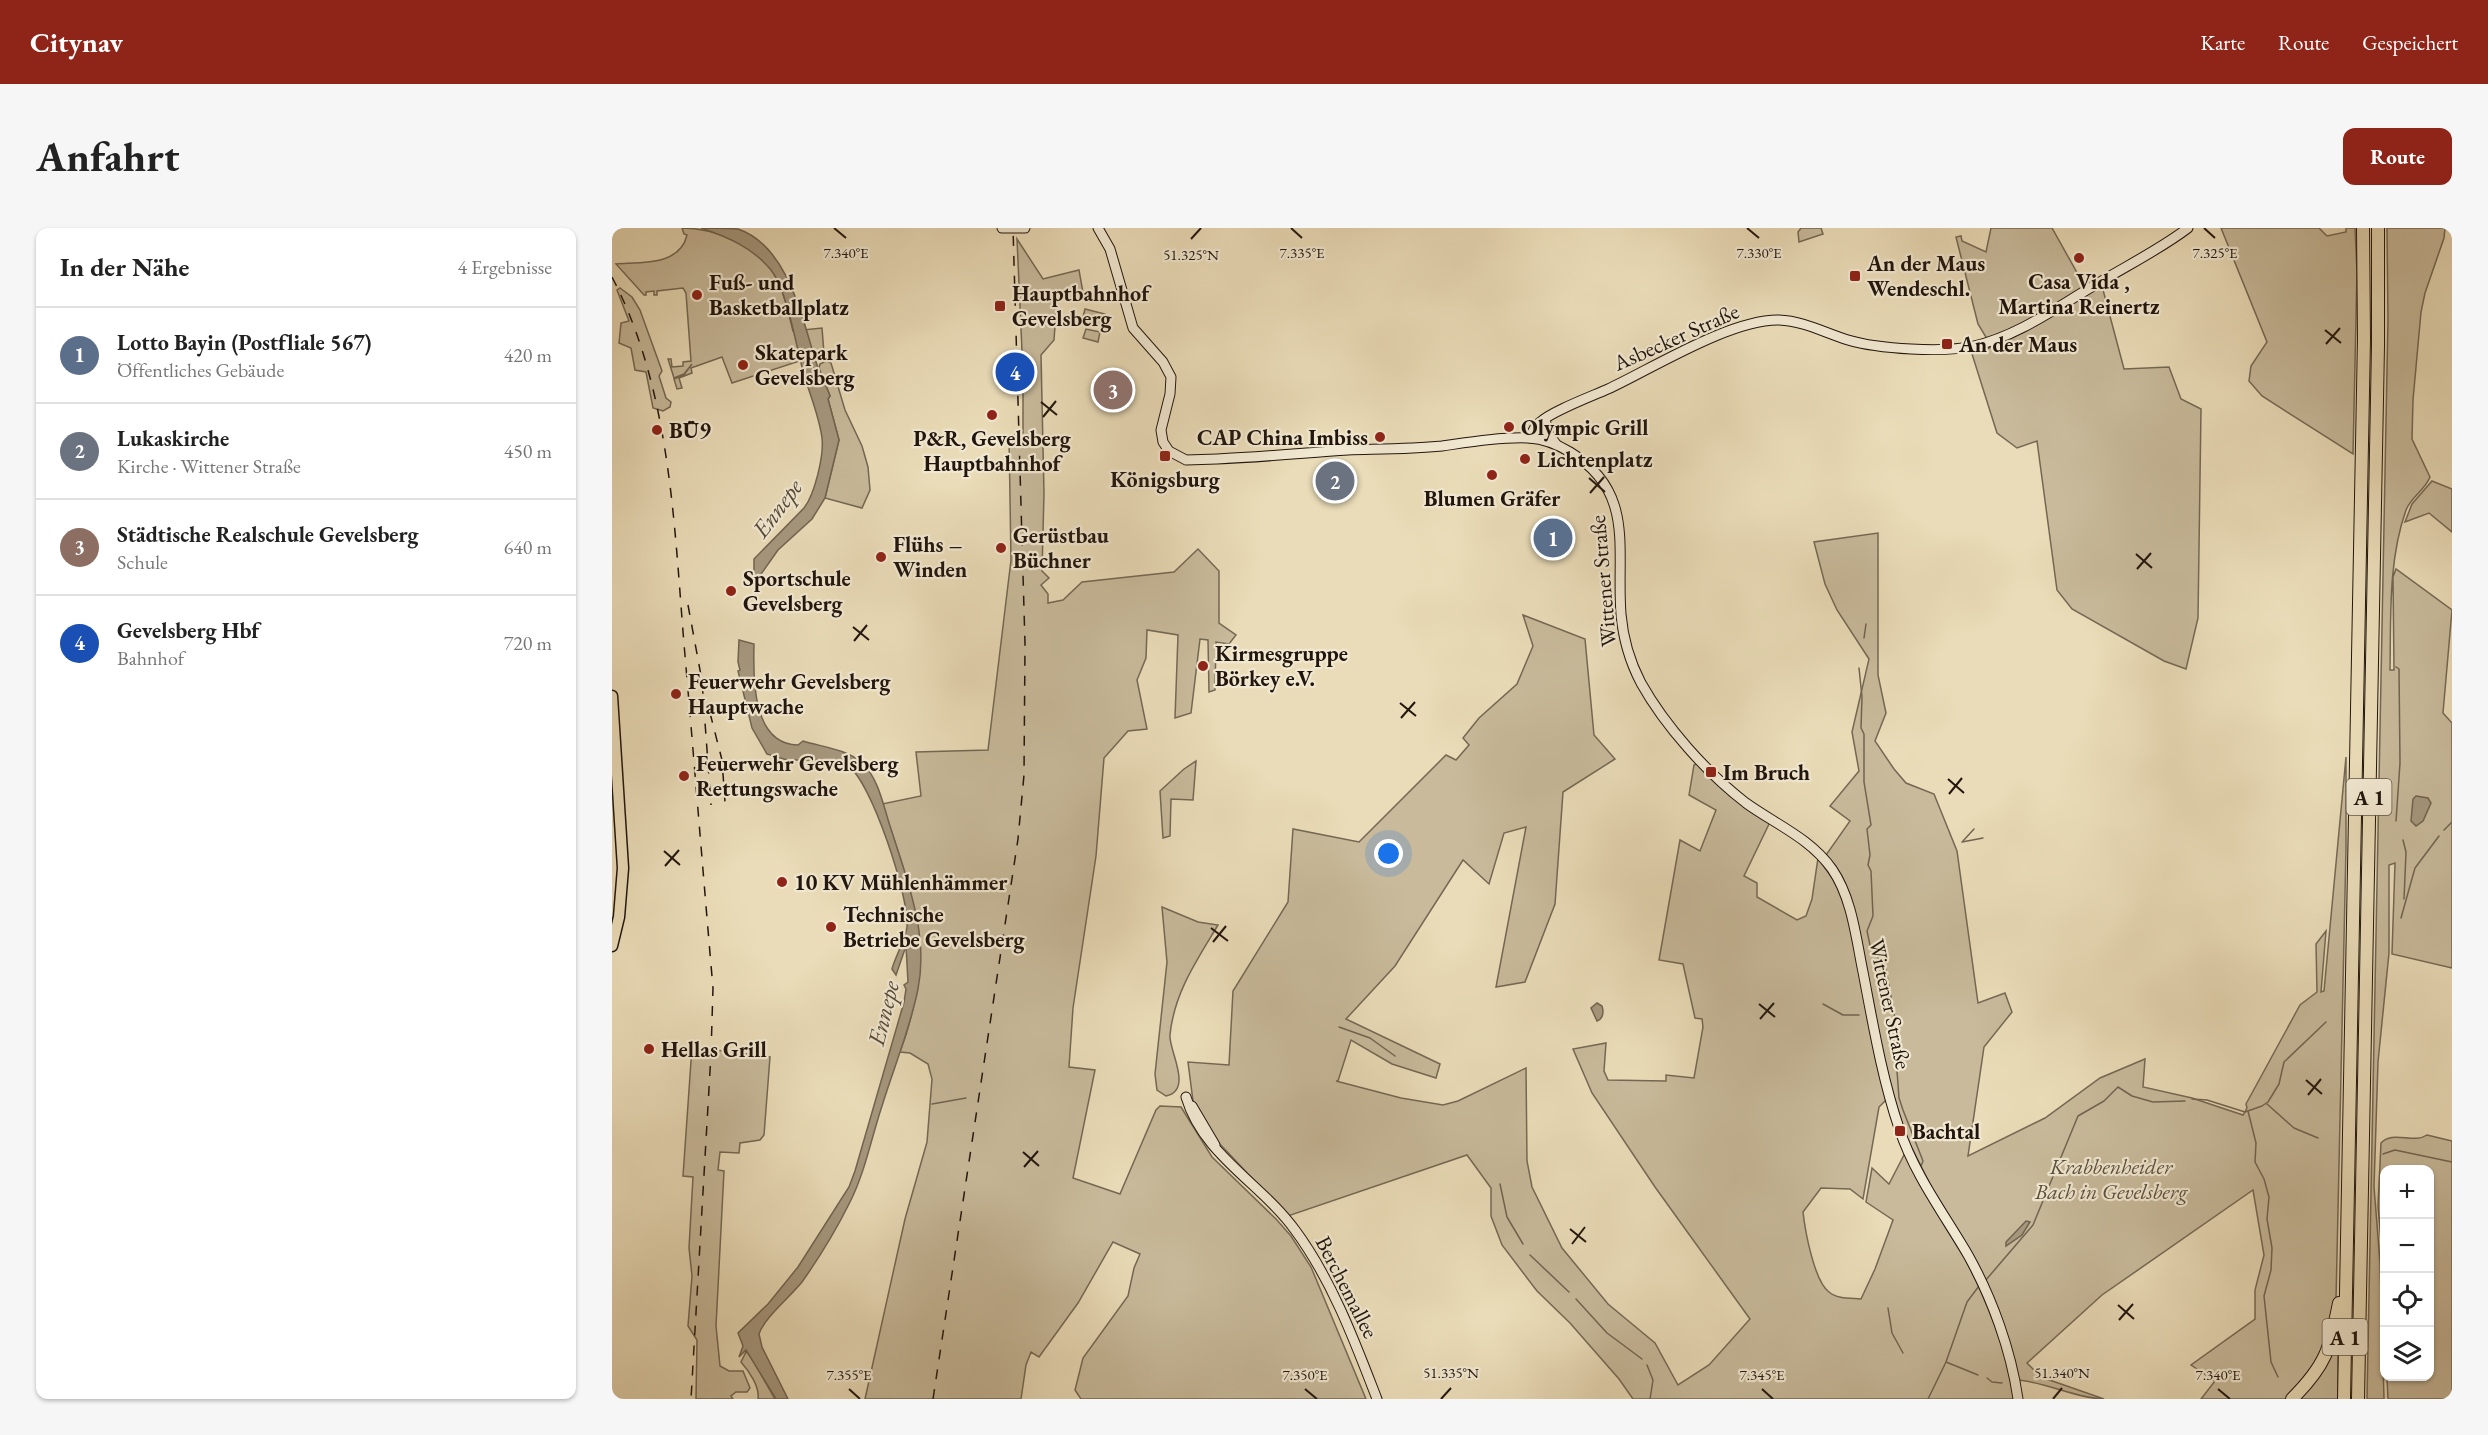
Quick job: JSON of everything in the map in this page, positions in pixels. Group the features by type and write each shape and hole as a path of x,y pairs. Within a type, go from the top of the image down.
{"highway":[{"name":"A 1","path":"2344,1399 2362,452 2363,228"},
{"name":"A 1","path":"2358,1399 2374,460 2378,346 2378,228"},
{"path":"2292,1399 2317,1371 2330,1346 2346,1275"}],"main road":[{"path":"1002,228 1025,228"},
{"name":"Wittener Straße","path":"1098,228 1110,249 1133,328 1169,372 1170,394 1161,436 1166,447 1178,457 1192,460 1217,459 1534,439 1556,444 1587,464 1600,476 1614,499 1620,524 1622,626 1632,663 1646,690 1696,756 1721,782 1751,806 1813,848 1840,883 1855,932 1882,1064 1900,1131 1927,1188 1985,1288 2010,1360 2018,1399"},
{"name":"Asbecker Straße","path":"1547,421 1689,349 1760,321 1800,322 1861,343 1942,349 1976,346 2008,334 2044,314 2133,264 2188,228"},
{"path":"1534,439 1547,421"},
{"path":"1547,421 1548,433 1556,444"},
{"path":"612,696 623,868 619,917 612,946"},
{"name":"Berchemallee","path":"1217,1151 1214,1140 1185,1097 1198,1128 1217,1151 1294,1228 1314,1258 1360,1353 1377,1399"}],"green space":[{"path":"682,228 720,235 746,247 757,255 774,274 793,331 822,328 824,353 732,383 722,357 691,368 692,373 679,378 682,388 677,389 674,379 684,375 692,364 684,374 674,378 668,359 671,359 672,367 683,366 683,362 691,361 686,293 683,288 657,291 657,295 654,295 654,291 646,292 644,295 616,264 648,262 668,257 683,245 687,235 684,234"},
{"path":"1801,228 1821,228 1823,234 1799,242 1798,232"},
{"path":"1991,228 2052,228 2084,285 2102,286 2124,369 2169,367 2181,399 2201,409 2198,618 2186,669 2164,661 2072,609 2057,590 2037,441 2017,448 1997,433 1972,354 1992,347 1978,324 1956,237 1961,236 1962,241 1986,252"},
{"path":"2221,228 2319,228 2327,236 2346,232 2346,228 2355,228 2357,272 2353,454 2262,396 2249,381 2251,366 2267,342"},
{"path":"2387,228 2445,228 2421,312 2413,400 2412,439 2430,477 2411,501 2400,529 2393,569 2390,670 2394,670 2393,577 2396,569 2452,610 2443,713 2452,723 2452,968 2392,954 2395,863 2389,865 2389,953 2378,1062 2374,1187 2380,1262 2380,1381 2383,1381 2384,1399 2367,1399 2388,319"},
{"path":"1017,239 1043,279 1079,270 1084,298 1057,299 1054,340 1041,355 1044,493 1042,571 1049,578 1041,585 1048,594 1048,603 1063,600 1082,582 1174,572 1198,549 1219,571 1219,623 1236,635 1229,644 1216,642 1215,690 1209,692 1208,640 1200,639 1191,713 1175,718 1178,635 1147,630 1146,658 1137,680 1147,729 1128,731 1104,758 1096,856 1073,1008 1069,1067 1095,1070 1073,1178 1120,1194 1156,1110 1160,1106 1181,1107 1212,1157 1276,1219 1291,1236 1311,1267 1366,1399 1081,1399 1075,1390 1083,1358 1128,1296 1134,1268 1140,1254 1113,1242 1078,1303 1039,1357 1031,1352 1026,1365 1021,1399 865,1399 905,1219 927,1142 932,1079 928,1064 910,1053 900,1052 911,1017 917,985 919,955 917,926 904,868 882,804 921,796 916,752 988,750 1011,560 1009,436 1023,433 1023,357 1026,357 1022,351"},
{"path":"620,288 632,297 640,310 662,371 659,376 666,398 671,402 670,407 663,411 653,408 646,372 635,370 631,348 619,343 621,323 629,321 617,290"},
{"path":"1085,309 1105,314 1103,325 1082,321"},
{"path":"1086,329 1100,332 1098,342 1083,338"},
{"path":"826,361 831,363 845,410 862,446 868,467 870,490 862,508 825,498 839,440 828,399 830,396 819,368 820,364"},
{"path":"2432,481 2452,489 2452,532 2429,513 2405,522 2412,504"},
{"name":"Krabbenheider Bach in Gevelsberg","path":"1878,533 1878,675 1886,713 1875,741 1906,783 1934,794 1957,851 1978,1003 2005,993 2012,1012 1984,1047 1968,1156 2045,1118 2100,1078 2145,1059 2143,1087 2192,1098 2243,1115 2247,1108 2246,1104 2300,1005 2317,992 2316,944 2326,931 2321,992 2324,991 2346,757 2336,1300 2324,1351 2290,1399 2201,1399 2215,1381 2191,1365 2255,1319 2255,1290 2264,1255 2253,1190 2102,1295 2027,1363 2041,1377 2104,1399 2019,1380 1963,1238 1933,1190 1904,1132 1893,1099 1858,929 1826,855 1850,821 1830,806 1859,771 1852,732 1869,659 1837,610 1825,584 1814,542"},
{"path":"1523,615 1585,639 1594,735 1615,759 1563,792 1555,904 1525,982 1496,987 1526,827 1504,833 1489,884 1463,860 1395,966 1346,1019 1440,1064 1436,1078 1392,1064 1351,1040 1338,1081 1336,1081 1401,1098 1443,1105 1458,1101 1526,1068 1527,1161 1532,1187 1562,1248 1608,1304 1655,1343 1678,1385 1709,1365 1750,1319 1655,1187 1592,1093 1573,1049 1606,1043 1604,1071 1608,1080 1666,1081 1666,1075 1694,1078 1703,1027 1702,1019 1695,1018 1683,964 1659,960 1680,840 1700,851 1716,810 1689,795 1694,765 1698,763 1770,822 1744,876 1757,883 1757,897 1797,920 1806,916 1812,899 1818,858 1838,886 1846,906 1887,1099 1879,1107 1863,1199 1850,1189 1821,1188 1803,1212 1811,1255 1819,1277 1832,1294 1844,1298 1861,1299 1893,1220 1866,1202 1872,1168 1889,1184 1905,1153 1956,1241 1985,1302 1998,1333 2015,1399 1633,1399 1619,1379 1570,1323 1537,1291 1502,1245 1491,1216 1491,1188 1467,1155 1288,1216 1217,1141 1193,1101 1188,1062 1229,1065 1233,991 1288,902 1293,829 1359,842 1446,755 1456,760 1469,745 1463,738 1479,718 1517,684 1533,646"},
{"path":"1196,761 1193,800 1171,799 1170,836 1163,838 1160,791"},
{"path":"1162,907 1198,922 1218,925 1188,977 1176,1005 1170,1041 1179,1078 1174,1092 1166,1096 1157,1090 1155,1074 1167,962"},
{"path":"692,1047 770,1057 764,1135 760,1140 740,1143 739,1153 720,1152 718,1170 724,1171 716,1326 720,1366 729,1371 743,1371 750,1388 747,1392 736,1392 731,1396 733,1399 696,1399 697,1340 688,1326 692,1276 689,1248 693,1177 683,1176"},
{"path":"2427,1135 2452,1141 2452,1399 2388,1399 2387,1381 2434,1381 2434,1165 2380,1165 2380,1229 2378,1206 2381,1143 2386,1139 2397,1137"},
{"path":"2338,1335 2338,1399 2298,1399"},
{"path":"746,1352 750,1355 775,1399 758,1399 756,1384 741,1362"}],"shaded area":[{"path":"701,228 738,229 755,238 781,267 798,305 816,362 830,396 828,399 839,440 825,498 812,519 778,550 759,577 760,580 754,580 754,559 804,508 812,494 822,454 821,429 777,279 764,262 748,249"},
{"path":"739,640 754,644 755,691 758,707 772,734 783,742 798,745 803,741 849,754 862,763 873,777 915,908 921,948 921,968 911,1019 855,1192 833,1234 802,1282 766,1321 759,1334 762,1347 788,1399 776,1399 746,1350 739,1357 743,1346 738,1333 768,1304 798,1267 849,1187 904,1002 906,989 904,985 908,982 906,946 896,975 892,969 907,927 896,867 878,816 857,776 848,766 834,761 789,760 767,754 752,728 738,671 740,670"},
{"path":"2416,796 2428,798 2431,803 2423,821 2416,826 2411,821 2413,799"},
{"path":"1597,1003 1602,1006 1603,1011 1602,1017 1597,1021 1591,1008"},
{"path":"2026,1221 2030,1222 2022,1235 2006,1246 2006,1242"}],"waterway":[{"path":"1864,638 1866,624"},
{"path":"2396,667 2399,669 2400,763 2396,821"},
{"path":"1859,668 1862,697 1861,728 1864,734 1864,782 1871,825 1867,829 1873,916 1867,931 1870,945 1886,970 1899,1040"},
{"path":"2444,830 2452,822"},
{"path":"1963,841 1974,829"},
{"path":"2401,918 2415,868 2439,836"},
{"path":"1962,842 1983,838"},
{"path":"2403,840 2406,852 2404,899"},
{"path":"1823,1004 1843,1015 1859,1015"},
{"path":"1882,1011 1892,1007"},
{"path":"2192,1099 2207,1100 2245,1112 2262,1106 2268,1102 2279,1084 2284,1062 2326,1022"},
{"path":"1339,1027 1370,1038 1395,1056"},
{"path":"1899,1051 1899,1062"},
{"path":"1897,1071 1899,1098 1923,1161 1921,1166"},
{"path":"1985,1281 2033,1225 2078,1116 2104,1101 2118,1087 2132,1096 2153,1102 2185,1101"},
{"path":"932,1104 966,1098"},
{"path":"2267,1104 2294,1128 2318,1138"},
{"path":"2248,1111 2256,1143 2255,1162 2264,1179 2269,1197 2267,1219 2272,1248 2271,1270 2264,1296 2271,1362 2278,1377"},
{"path":"2383,1154 2395,1150 2452,1162"},
{"path":"1500,1184 1507,1217 1523,1244"},
{"path":"1530,1255 1569,1292"},
{"path":"1928,1399 1946,1362 1967,1302 1979,1286"},
{"path":"1576,1299 1607,1333 1642,1359"},
{"path":"1888,1308 1892,1333 1903,1353"},
{"path":"1946,1362 1978,1375"},
{"path":"1647,1365 1653,1380 1650,1399"},
{"path":"1987,1378 1992,1382 2002,1383"}],"railway":[{"path":"933,1399 1018,839 1024,775 1025,644 1013,228"},
{"path":"612,277 631,320 646,364 658,410 666,456 677,551 713,988 691,1399"},
{"path":"688,605 702,681 711,805"},
{"path":"710,713 722,760 725,802"}],"place":[{"name":"Casa Vida , Martina Reinertz","path":"2079,258"},
{"name":"An der Maus Wendeschl.","path":"1855,276"},
{"name":"Fuß- und Basketballplatz","path":"697,295"},
{"name":"Hauptbahnhof Gevelsberg","path":"1000,306"},
{"name":"An der Maus","path":"1947,344"},
{"name":"Skatepark Gevelsberg","path":"743,365"},
{"name":"Gevelsberg Hbf","path":"1015,372"},
{"name":"Städtische Realschule Gevelsberg","path":"1113,390"},
{"name":"P&R, Gevelsberg Hauptbahnhof","path":"992,415"},
{"name":"Olympic Grill","path":"1509,427"},
{"name":"BÜ9","path":"657,430"},
{"name":"CAP China Imbiss","path":"1380,437"},
{"name":"Königsburg","path":"1165,456"},
{"name":"Lichtenplatz","path":"1525,459"},
{"name":"Blumen Gräfer","path":"1492,475"},
{"name":"Lukaskirche","path":"1335,481"},
{"name":"Lotto Bayin (Postfliale 567)","path":"1553,538"},
{"name":"Gerüstbau Büchner","path":"1001,548"},
{"name":"Flühs – Winden","path":"881,557"},
{"name":"Sportschule Gevelsberg","path":"731,591"},
{"name":"Kirmesgruppe Börkey e.V.","path":"1203,666"},
{"name":"Feuerwehr Gevelsberg Hauptwache","path":"676,694"},
{"name":"Im Bruch","path":"1711,772"},
{"name":"Feuerwehr Gevelsberg Rettungswache","path":"684,776"},
{"name":"10 KV Mühlenhämmer","path":"782,882"},
{"name":"Technische Betriebe Gevelsberg","path":"831,927"},
{"name":"Hellas Grill","path":"649,1049"},
{"name":"Bachtal","path":"1900,1131"}],"water label":[{"name":"Ennepe","path":"777,508"},
{"name":"Ennepe","path":"883,1013"}]}
